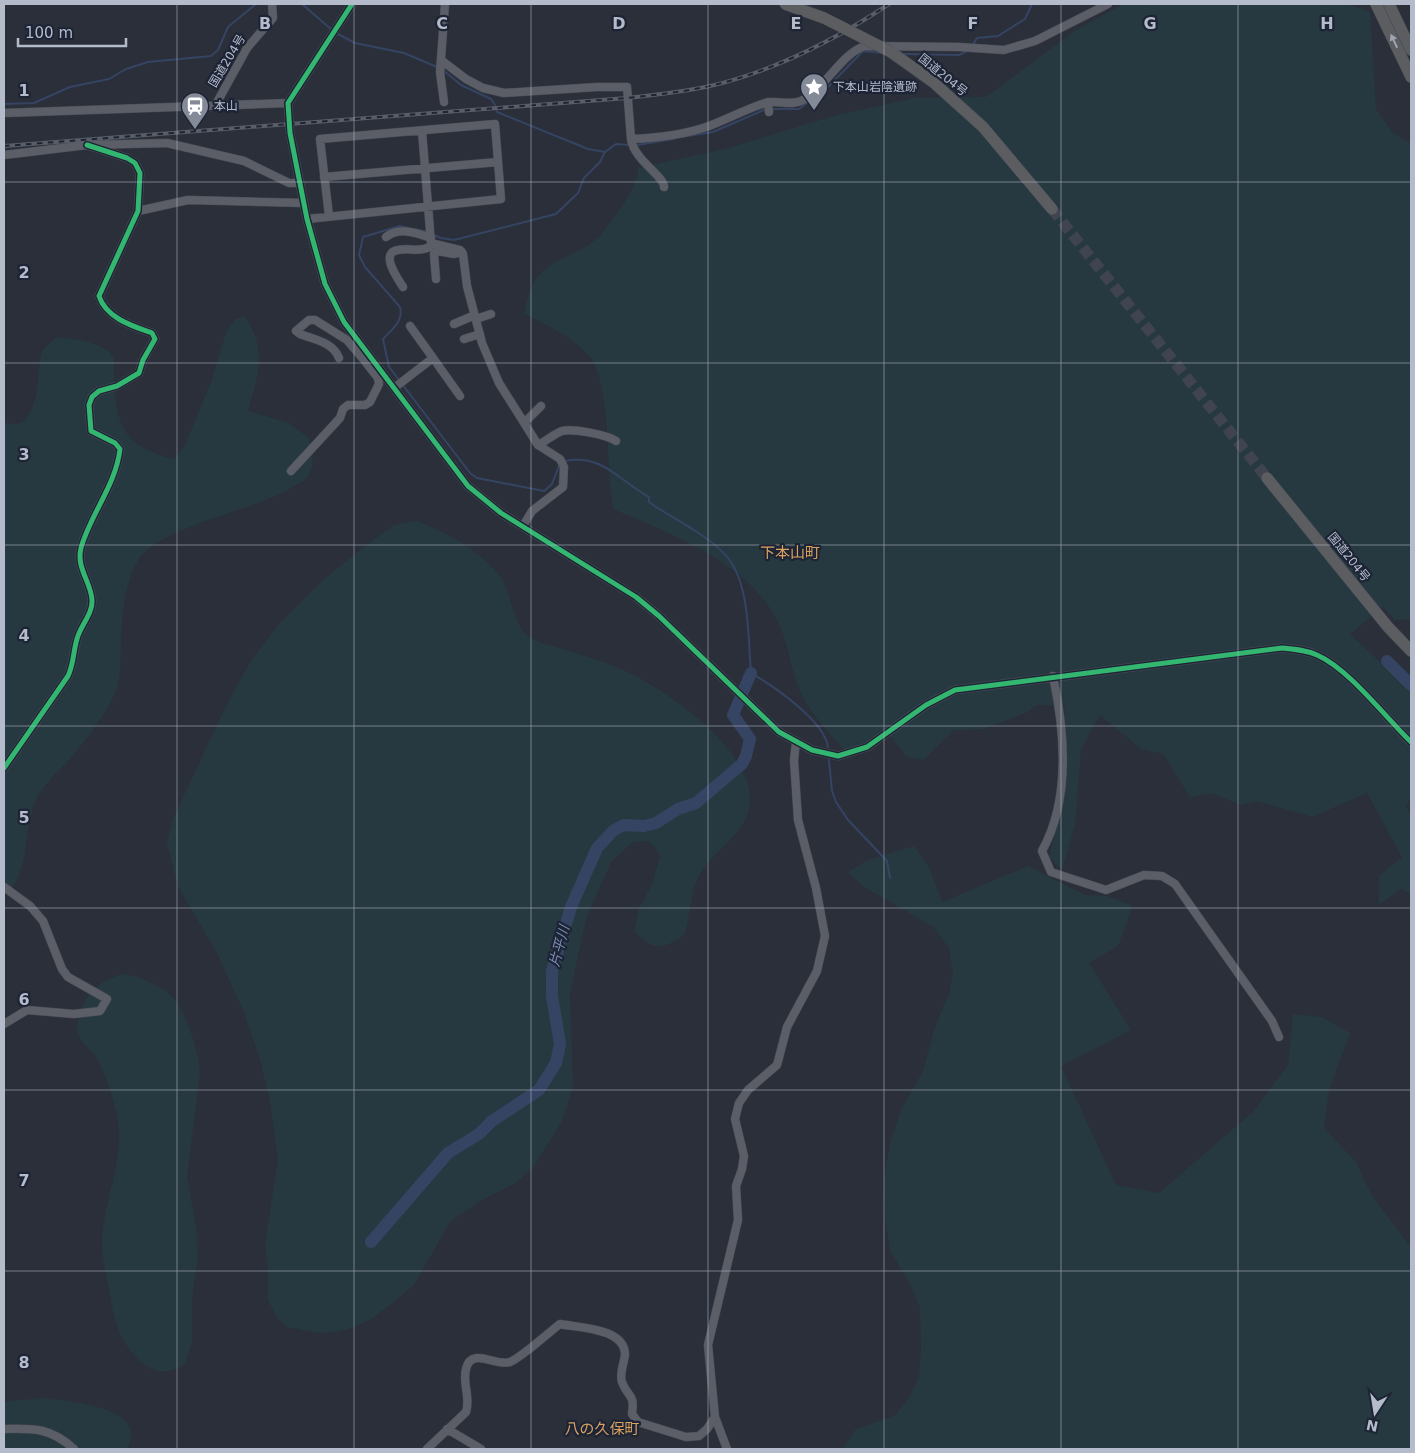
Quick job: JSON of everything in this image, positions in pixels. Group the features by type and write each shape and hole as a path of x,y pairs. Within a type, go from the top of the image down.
{"highway":[{"name":"国道204号","path":"785,4 824,18 876,44 932,82 983,128 1052,209"},
{"path":"1376,4 1411,78"},
{"path":"1389,4 1411,50"},
{"name":"国道204号","path":"1267,478 1388,627 1411,651"}],"street":[{"name":"国道204号","path":"215,106 247,48 273,18 272,4"},
{"path":"291,470 340,418 344,408 348,405 365,405 370,402 379,384 378,378 367,358 344,322 324,284 307,219 290,133 288,103 352,4"},
{"path":"444,102 440,72 445,4"},
{"path":"631,143 708,126 740,111 768,102 790,104 802,101 828,79 857,48 865,46 1004,50 1035,41 1108,4"},
{"path":"441,60 466,79 483,88 504,93 597,86 627,87 631,143 647,168 662,179 664,187"},
{"path":"768,102 769,112"},
{"path":"4,113 288,103"},
{"path":"307,219 501,199 494,124 320,139 328,216"},
{"path":"403,287 390,264 393,253 398,250 417,251 430,247 429,206 422,131"},
{"path":"4,155 87,145 167,143 244,160 289,183 300,183"},
{"path":"4,768 68,676 74,663 77,637 84,626 92,601 79,559 81,549 100,508 120,448 115,443 91,432 89,405 92,397 99,391 117,386 139,373 143,360 155,339 152,334 116,318 102,307 98,296 138,211 140,173 135,163 127,158 87,145"},
{"path":"324,177 498,162"},
{"path":"138,211 188,200 304,202"},
{"path":"386,236 392,232 403,231 431,237 462,252 475,317 499,383 538,445 560,459 564,466 563,487 532,510 523,526"},
{"path":"436,279 434,254 438,251 454,254 462,252"},
{"path":"454,324 491,314"},
{"path":"339,358 336,350 329,345 296,331 309,320 315,320 346,340 396,387 468,486 486,502 636,597 659,616 779,732 812,750 838,756 867,747 926,705 955,690 1272,648 1296,649 1317,655 1334,665 1411,742"},
{"path":"410,326 460,396"},
{"path":"464,339 480,334"},
{"path":"396,387 433,358"},
{"path":"525,422 541,406"},
{"path":"538,445 563,431 599,435 616,441"},
{"path":"1053,676 1059,706 1063,753 1055,823 1042,851 1051,872 1106,890 1144,875 1162,876 1175,884 1272,1021 1279,1037"},
{"path":"727,1449 715,1417 708,1345 738,1220 736,1186 744,1156 735,1119 739,1103 748,1090 777,1065 787,1027 817,971 825,936 816,888 798,820 794,760 796,742"},
{"path":"4,887 30,906 43,921 62,969 68,977 107,999 100,1011 74,1014 26,1010 4,1024"},
{"path":"428,1449 466,1412 469,1403 466,1368 472,1359 478,1357 497,1362 511,1361 560,1324 611,1334 620,1340 624,1347 622,1382 631,1396 633,1402 632,1414 638,1422 686,1436 699,1436 707,1429 715,1417"},
{"path":"447,1429 481,1449"},
{"path":"4,1430 43,1430 65,1441 74,1449"}],"shaded area":[{"path":"1123,4 1347,4 1370,12 1376,109 1394,134 1411,143 1411,619 1395,620 1383,607 1350,634 1411,691 1411,798 1406,806 1411,817 1411,894 1401,889 1379,905 1379,876 1402,857 1367,793 1312,817 1258,801 1241,805 1211,793 1190,797 1163,754 1141,749 1100,715 1081,749 1075,825 1062,870 1049,857 1058,819 1066,763 1064,705 1036,705 1028,712 983,729 954,730 923,760 907,757 887,733 847,753 805,701 797,684 784,637 777,620 763,599 746,581 705,552 613,509 604,397 595,365 583,349 574,342 524,314 530,292 538,276 561,259 589,245 600,235 615,217 629,195 638,175 638,168 729,148 833,116 914,98 986,97 1076,30"},
{"path":"245,317 257,341 259,352 258,374 248,411 289,423 309,438 312,468 306,479 302,482 275,496 184,529 147,550 137,562 132,572 124,603 120,673 117,688 103,716 37,798 31,815 19,876 4,895 4,422 16,424 25,420 31,412 37,389 41,355 48,345 57,337 84,341 103,348 112,355 114,360 116,405 124,429 142,447 156,454 174,459 186,443 211,382 227,330 236,319"},
{"path":"417,521 461,543 491,566 504,582 520,626 524,633 531,638 540,643 606,663 640,678 684,707 706,726 725,746 740,767 749,788 749,809 746,818 735,835 701,872 693,894 685,934 671,943 658,946 652,945 640,938 634,931 639,909 653,882 660,856 655,847 648,841 633,842 611,862 586,919 570,994 573,1087 562,1121 534,1166 516,1183 480,1201 450,1222 414,1285 373,1318 355,1327 335,1332 318,1333 287,1327 277,1318 268,1300 265,1244 278,1159 270,1101 260,1059 244,1013 219,957 178,886 167,843 172,821 225,708 250,662 278,625 322,581 365,546 394,525"},
{"path":"914,846 930,869 942,902 1028,866 1085,895 1108,896 1133,906 1118,946 1089,963 1131,1030 1061,1066 1116,1185 1159,1193 1254,1111 1288,1065 1293,1014 1321,1017 1350,1033 1329,1090 1324,1128 1356,1162 1371,1194 1411,1247 1411,1449 843,1449 855,1430 895,1415 909,1398 919,1377 921,1348 920,1308 908,1280 890,1251 885,1216 884,1178 891,1140 902,1108 923,1071 934,1030 949,993 953,974 949,948 933,927 863,886 848,872 868,860"},
{"path":"123,974 135,976 153,983 175,1000 190,1030 200,1073 187,1177 197,1232 198,1258 192,1297 192,1342 185,1364 179,1368 167,1371 149,1368 138,1359 122,1338 114,1313 102,1243 103,1227 119,1147 117,1116 109,1086 100,1065 77,1032 82,1008 91,993 105,981"},
{"path":"42,1398 86,1404 102,1408 117,1415 127,1423 131,1435 127,1449 4,1449 4,1402"}],"waterway":[{"path":"4,104 34,103 70,87 109,79 126,69 148,62 211,56 218,50 228,27 256,4"},
{"path":"302,4 332,30"},
{"path":"972,46 977,38 998,36 1025,19 1032,4"},
{"path":"336,33 355,43 404,53 437,67"},
{"path":"770,109 799,109 828,87 863,51 883,53"},
{"path":"903,54 959,55 967,51"},
{"path":"443,70 461,85 491,99 495,105"},
{"path":"496,109 497,112 588,149 605,152"},
{"path":"681,137 713,132 766,109"},
{"path":"637,145 674,139"},
{"path":"432,234 454,240 556,214 578,193 584,178 600,162 605,152 616,144 629,145"},
{"path":"399,380 389,367 383,339 399,321 400,307 365,267 359,255 363,237 400,226 408,228"},
{"path":"415,229 428,232"},
{"path":"402,384 470,473 477,478 544,491 552,484 559,466"},
{"path":"565,461 589,461 610,470 649,497 649,502 656,507 704,537 728,558 735,569 744,598 747,613 751,673 772,686 808,715 824,737 828,747"},
{"path":"1387,661 1411,685"},
{"name":"片平川","path":"371,1242 448,1153 479,1134 492,1121 539,1090 556,1063 560,1044 552,996 552,971 571,907 597,848 614,830 624,825 644,826 656,823 678,809 696,803 742,764 750,739 733,715 751,673"},
{"path":"829,760 832,791 836,802 848,820 887,861 890,878"}],"tunnel":[{"path":"1052,209 1267,478"}],"railway":[{"path":"4,146 627,98 679,92 734,80 781,63 826,42 889,4"}],"cycle path":[{"path":"352,4 288,103 290,133 307,219 325,284 344,322 468,486 501,513 636,597 659,616 779,732 812,750 838,756 867,747 926,705 955,690 1282,648 1295,649 1317,655 1342,671 1411,742"},
{"path":"4,768 68,676 79,634 92,605 91,593 80,562 81,548 113,475 120,449 115,443 91,431 89,405 92,397 99,391 117,386 139,373 143,360 155,339 152,333 128,324 114,316 102,304 99,296 138,211 140,173 135,163 127,158 87,145"}],"place":[{"name":"下本山岩陰遺跡","path":"814,111"},
{"name":"本山","path":"195,130"}],"district":[{"name":"下本山町","path":"790,553"},
{"name":"八の久保町","path":"602,1429"}]}
